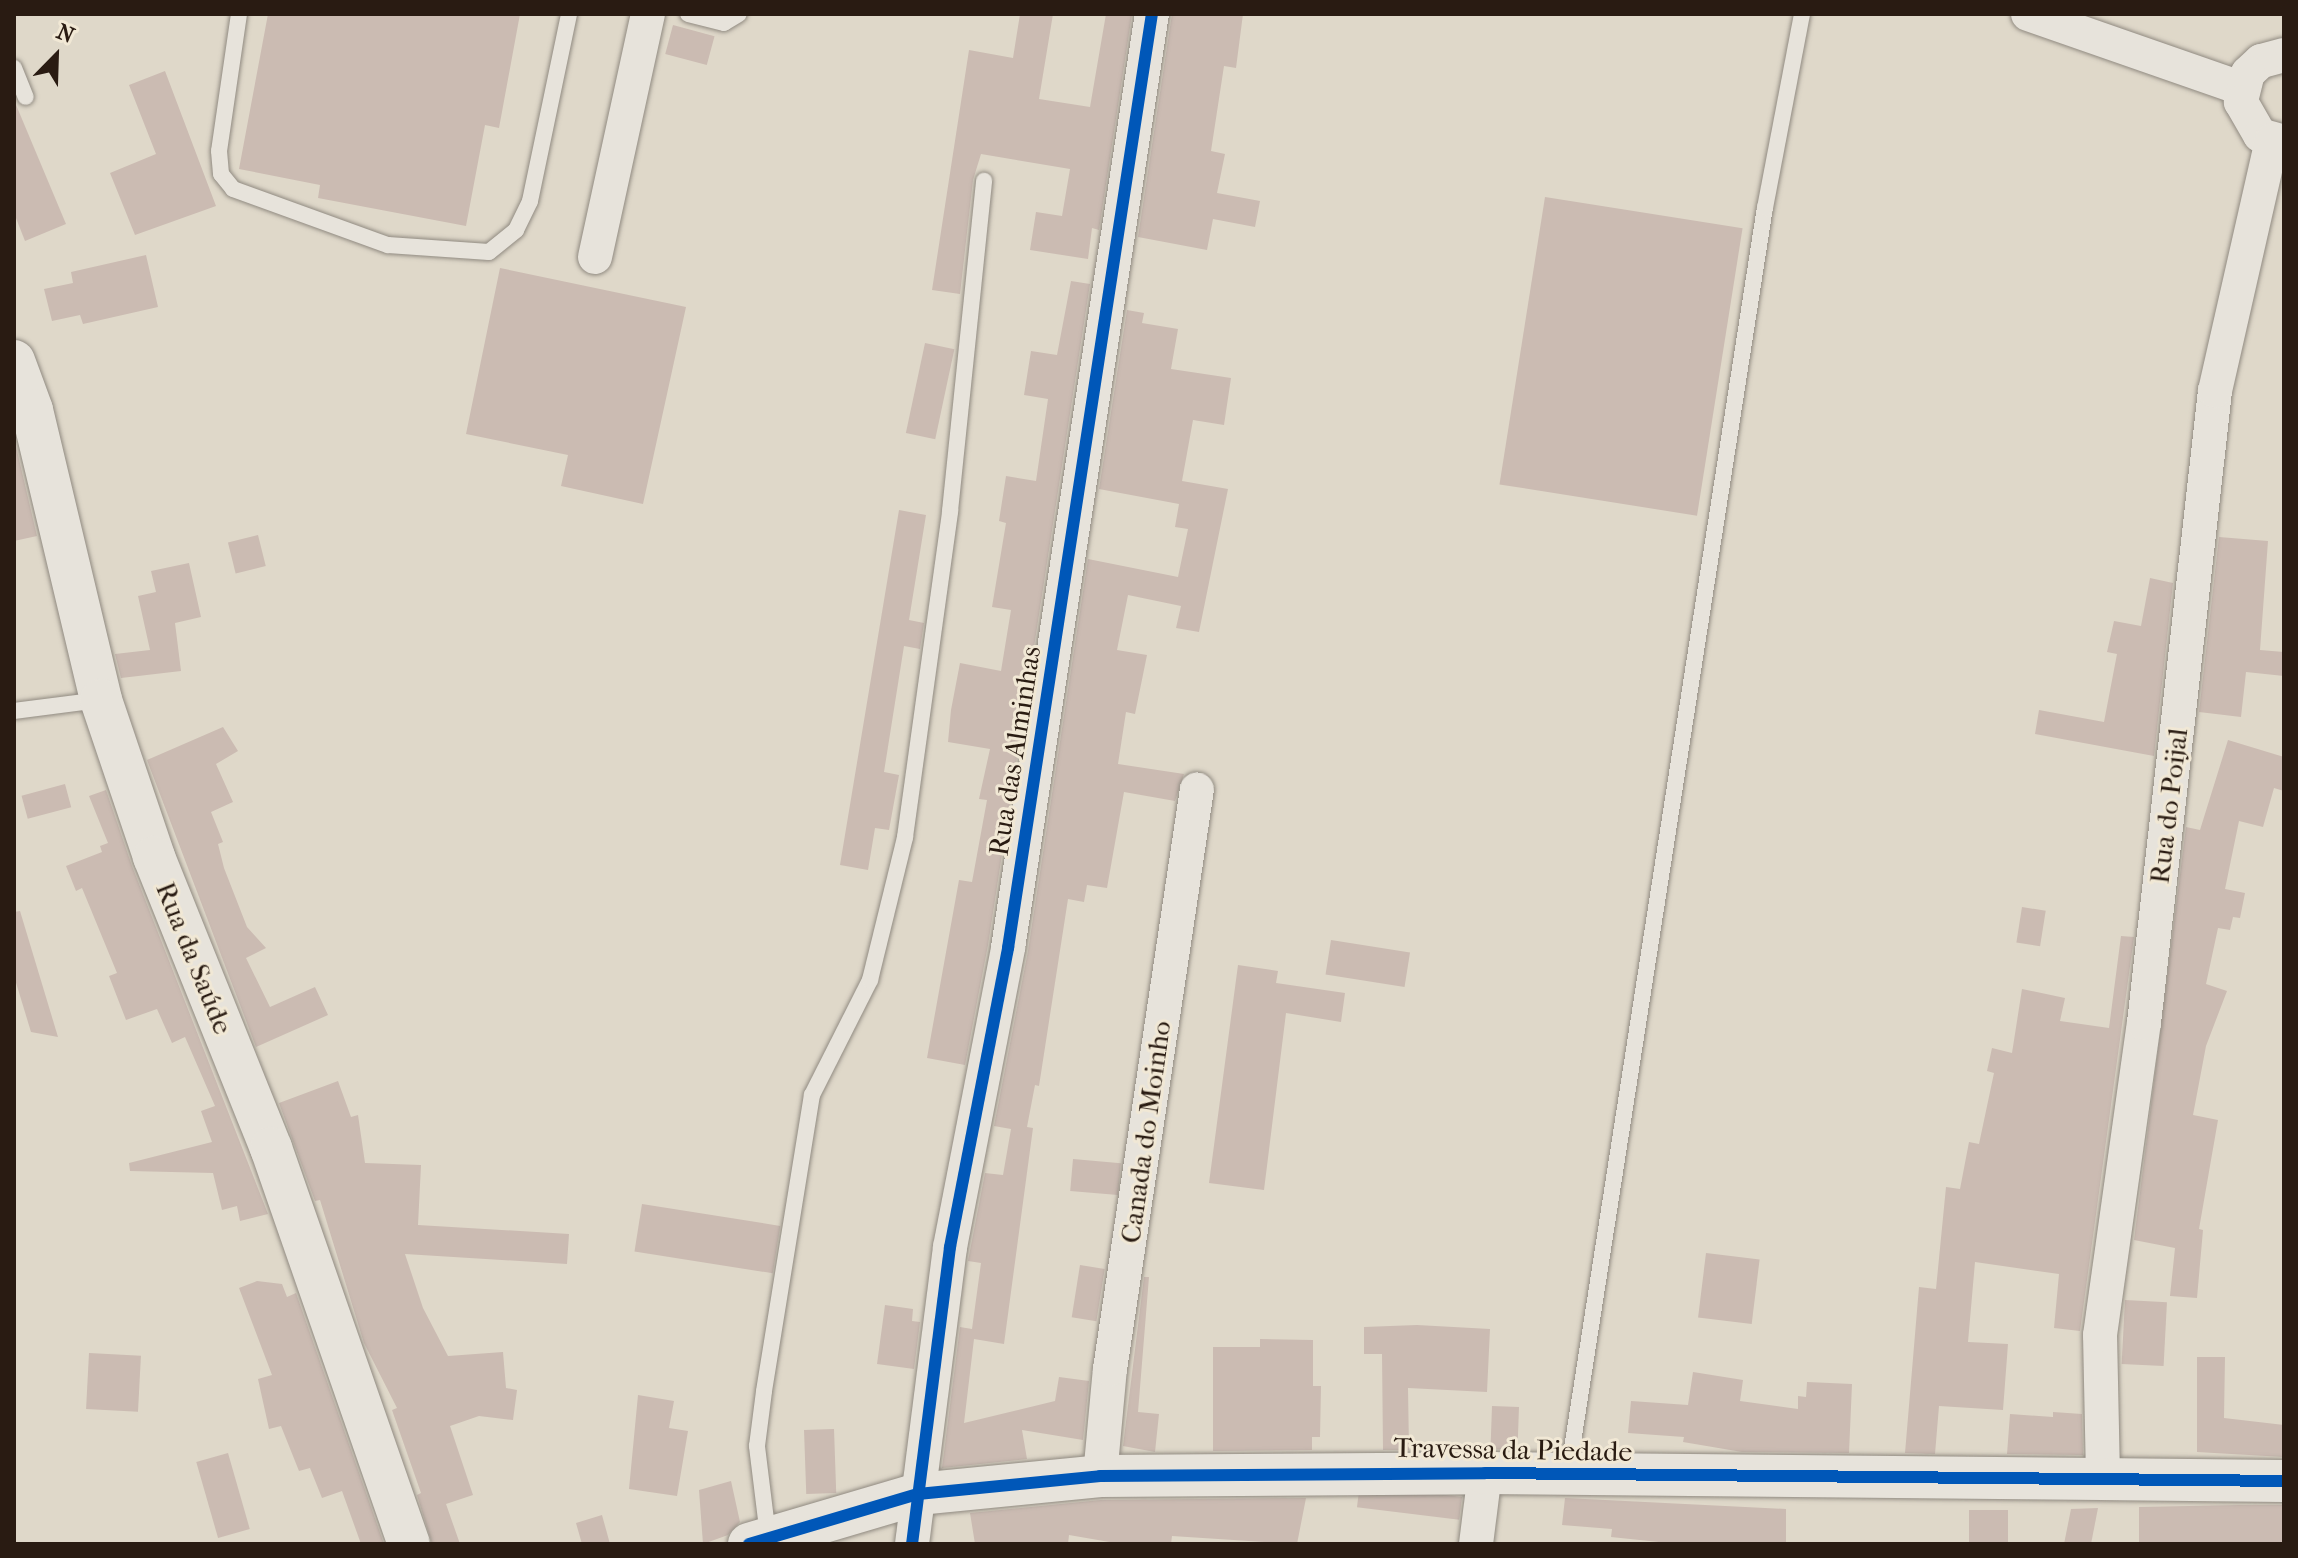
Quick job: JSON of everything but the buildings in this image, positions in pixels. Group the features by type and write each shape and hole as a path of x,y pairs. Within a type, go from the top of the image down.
{"street":[{"path":"595,257 648,14"},
{"name":"Rua das Alminhas","path":"912,1544 950,1247 1010,932 1152,14"},
{"path":"2028,14 2241,88"},
{"path":"2278,141 2250,126 2241,88 2261,61 2284,55"},
{"name":"Rua do Poijal","path":"2103,1477 2100,1335 2144,1023 2215,391 2278,141"},
{"name":"Rua da Saúde","path":"14,361 32,410 101,700 154,857 271,1148 409,1544"},
{"name":"Canada do Moinho","path":"1100,1476 1110,1369 1197,789"},
{"path":"1476,1544 1485,1473"},
{"name":"Travessa da Piedade","path":"759,1541 918,1494 1100,1476 1485,1473 2284,1481"}],"lane":[{"path":"239,14 219,151 221,174 233,189 388,245 489,252 516,230 530,201 569,14"},
{"path":"688,14 724,23 739,14"},
{"path":"1568,1475 1765,208 1802,14"},
{"path":"14,68 26,97"},
{"path":"759,1541 757,1446 812,1095 870,980 905,837 947,542 984,181"},
{"path":"14,711 101,700"}],"cycle path":[{"path":"912,1544 950,1247 1008,948 1152,14"},
{"path":"749,1544 918,1494 1100,1476 1485,1473 2284,1481"}]}
